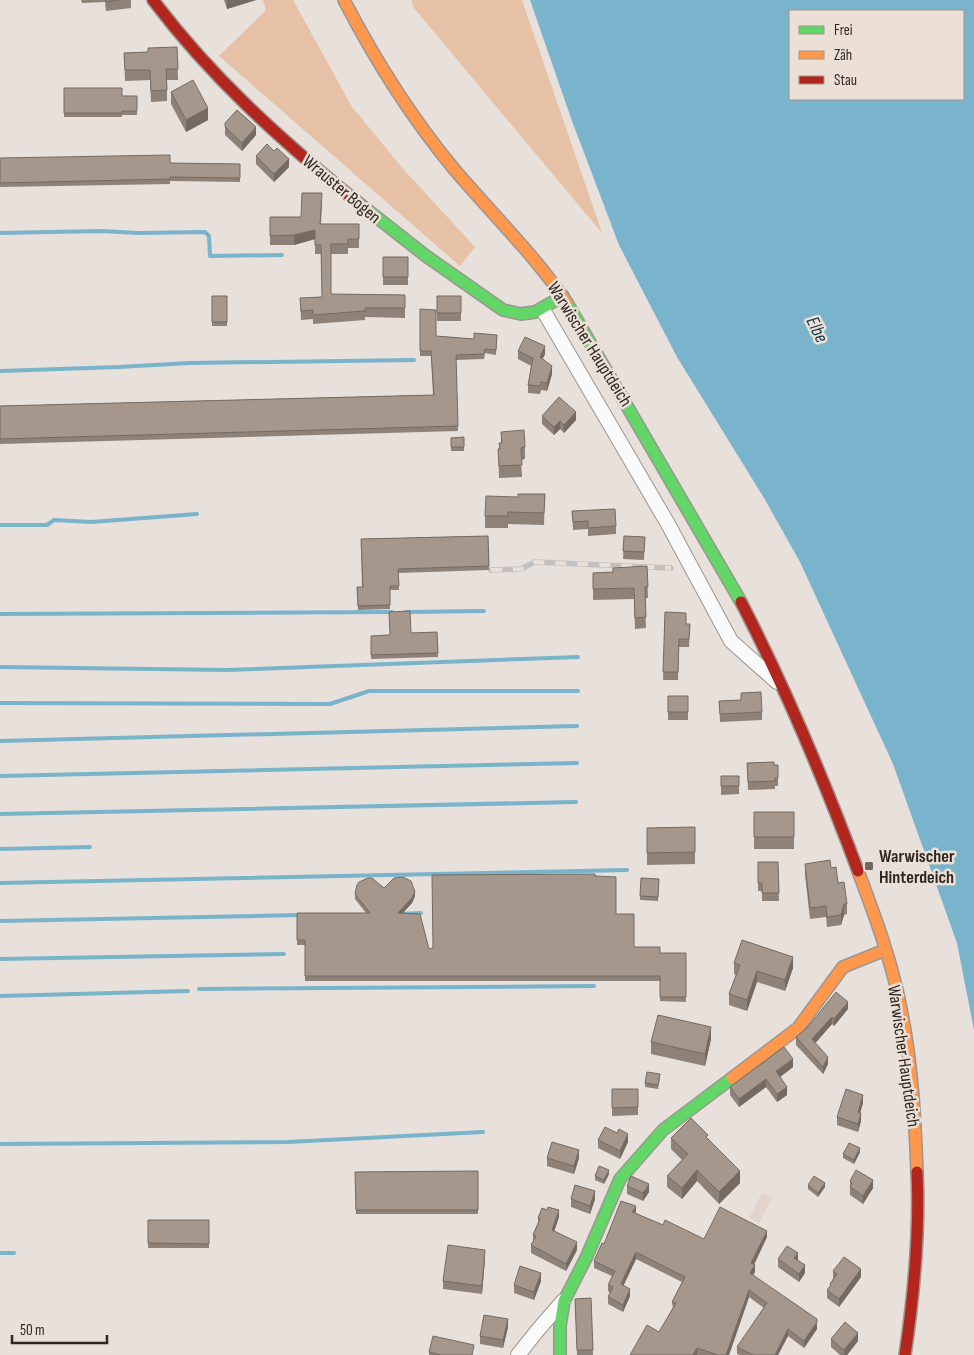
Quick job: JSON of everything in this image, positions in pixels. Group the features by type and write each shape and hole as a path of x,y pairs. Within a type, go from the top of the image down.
{"street":[{"name":"Wrauster Bogen","path":"153,0 210,70 257,116 308,162 423,255 503,310 516,314 529,314 543,310 563,296"},
{"name":"Warwischer Hauptdeich","path":"344,0 382,69 413,116 453,168 541,268 563,296 689,511 755,630 783,688 833,804 885,950 902,1012 915,1118 918,1191 916,1266 910,1327 905,1355"},
{"name":"Warwischer Hauptdeich","path":"543,310 660,511 731,641 783,688"},
{"path":"518,1355 564,1301 586,1258 620,1179 663,1130 798,1028 843,967 885,950"},
{"path":"560,1355 560,1326 564,1301"}],"shaded area":[{"path":"263,0 293,0 352,107 405,171 475,247 460,266 219,56 266,10"},
{"path":"411,0 522,0 602,233 414,8"},
{"path":"762,1193 772,1198 759,1223 749,1218"}],"water":[{"name":"Elbe","path":"530,0 974,0 974,1030 957,943 893,764 800,562 764,498 677,357 619,245 572,121"}],"building":[{"path":"177,47 178,69 166,69 167,90 151,91 150,70 125,70 124,53 148,52 148,48"},
{"path":"193,80 208,108 186,120 171,92"},
{"path":"64,88 122,88 122,96 137,96 137,111 122,111 122,113 64,113"},
{"path":"237,110 256,127 242,143 225,127 225,123"},
{"path":"267,144 274,151 277,148 289,159 274,174 256,156"},
{"path":"170,155 170,163 240,164 240,178 170,177 170,179 0,183 0,158"},
{"path":"302,193 322,193 320,224 359,224 359,239 348,239 348,244 331,244 331,294 405,295 405,308 365,308 365,311 313,315 313,310 301,311 300,298 322,297 321,245 315,245 315,230 294,235 270,236 270,217 301,217"},
{"path":"383,257 408,257 408,277 383,277"},
{"path":"212,296 227,296 227,322 212,322"},
{"path":"437,296 461,296 461,313 437,313"},
{"path":"420,309 436,310 436,336 474,339 474,333 497,335 496,350 485,349 484,354 456,355 458,426 0,439 0,406 434,395 431,351 420,351"},
{"path":"525,337 545,346 540,357 552,366 547,383 541,382 540,386 528,385 533,358 518,351"},
{"path":"559,397 576,412 564,425 560,421 554,427 542,416"},
{"path":"524,430 525,447 521,448 522,465 499,466 498,449 500,449 499,443 502,443 501,432"},
{"path":"464,437 464,447 451,447 451,438"},
{"path":"518,494 545,494 544,513 508,512 508,516 485,516 486,496 518,497"},
{"path":"615,509 616,526 588,528 588,521 573,522 572,511"},
{"path":"488,536 489,566 398,569 399,586 390,586 390,605 358,606 357,587 363,587 361,539"},
{"path":"624,536 645,537 644,552 623,551"},
{"path":"647,566 648,587 645,587 646,617 635,618 634,588 593,589 593,573 613,572 613,568"},
{"path":"410,611 411,633 437,632 438,653 371,655 371,636 390,634 389,612"},
{"path":"665,612 686,613 686,624 690,624 689,639 679,639 678,672 663,672"},
{"path":"761,692 762,712 720,714 719,701 741,700 741,693"},
{"path":"668,696 688,696 688,712 668,712"},
{"path":"774,762 774,765 778,765 778,778 775,778 775,781 748,782 747,763"},
{"path":"721,776 739,776 739,786 721,786"},
{"path":"754,812 794,812 794,837 754,837"},
{"path":"695,827 695,852 647,853 647,828"},
{"path":"830,860 831,868 836,867 838,883 844,882 847,904 844,904 841,915 827,917 826,906 810,908 805,864"},
{"path":"758,862 778,862 779,893 762,893 762,883 758,883"},
{"path":"595,874 595,876 616,877 616,914 634,914 634,947 660,947 660,953 686,953 686,997 660,997 660,976 305,976 305,940 297,940 297,913 370,913 355,894 359,882 368,878 372,878 384,888 394,878 403,877 411,881 415,892 398,913 420,914 429,949 433,948 432,875"},
{"path":"641,878 659,879 658,897 640,896"},
{"path":"742,940 793,957 785,980 757,971 747,1000 729,994 740,965 734,963"},
{"path":"836,992 848,1002 834,1019 832,1017 812,1039 828,1057 823,1067 796,1037 807,1028"},
{"path":"658,1015 711,1027 705,1054 651,1042"},
{"path":"784,1047 793,1059 776,1071 787,1087 777,1094 766,1079 739,1099 730,1087"},
{"path":"647,1072 660,1074 658,1085 645,1083"},
{"path":"612,1089 638,1089 638,1107 612,1108"},
{"path":"846,1089 863,1095 858,1112 861,1113 858,1124 837,1117"},
{"path":"691,1118 708,1135 706,1137 740,1171 719,1192 697,1170 682,1188 667,1176 688,1154 671,1138"},
{"path":"605,1127 617,1133 619,1129 628,1134 620,1151 598,1140"},
{"path":"552,1142 579,1150 574,1166 547,1158"},
{"path":"849,1143 860,1148 854,1160 843,1154"},
{"path":"599,1166 609,1170 604,1180 595,1176"},
{"path":"856,1170 873,1180 863,1196 850,1187 852,1183 850,1181"},
{"path":"478,1171 478,1210 356,1210 355,1172"},
{"path":"631,1176 649,1184 643,1193 627,1186"},
{"path":"814,1176 825,1183 818,1193 808,1185"},
{"path":"575,1185 595,1191 590,1206 571,1199"},
{"path":"621,1201 636,1206 632,1212 663,1225 665,1220 704,1239 720,1207 767,1231 751,1263 755,1265 750,1273 817,1319 817,1322 804,1341 788,1329 775,1355 753,1355 737,1347 767,1303 749,1290 726,1355 718,1355 697,1348 693,1355 630,1355 647,1325 659,1332 676,1303 672,1302 685,1277 636,1252 621,1284 630,1289 623,1305 608,1297 613,1287 608,1285 615,1271 594,1261 602,1243 604,1244"},
{"path":"548,1207 559,1210 552,1230 577,1242 566,1264 531,1245 536,1236 533,1235 540,1219 538,1218 542,1208 547,1210"},
{"path":"148,1220 209,1220 209,1244 148,1243"},
{"path":"448,1245 485,1250 482,1286 443,1281"},
{"path":"787,1246 798,1253 794,1258 805,1265 799,1274 778,1259"},
{"path":"844,1257 861,1269 839,1299 827,1290 837,1274 833,1271"},
{"path":"520,1266 541,1273 534,1292 514,1285"},
{"path":"591,1298 593,1350 577,1350 575,1299"},
{"path":"484,1315 508,1319 503,1340 480,1336"},
{"path":"845,1322 858,1333 844,1350 831,1339"},
{"path":"433,1336 474,1345 472,1355 441,1355 429,1352"}],"waterway":[{"path":"0,233 101,231 138,233 205,232 209,236 210,256 282,255"},
{"path":"0,371 189,363 414,360"},
{"path":"0,525 47,525 54,520 91,522 197,514"},
{"path":"406,612 484,611"},
{"path":"0,614 392,612"},
{"path":"0,667 227,670 578,657"},
{"path":"0,703 330,704 369,691 578,691"},
{"path":"0,741 577,726"},
{"path":"0,776 577,763"},
{"path":"0,814 576,802"},
{"path":"0,849 90,847"},
{"path":"0,883 627,870"},
{"path":"399,914 421,913"},
{"path":"0,921 302,915"},
{"path":"0,959 284,954"},
{"path":"199,989 594,986"},
{"path":"0,996 188,991"},
{"path":"0,1144 288,1142 483,1132"},
{"path":"0,1253 14,1253"}],"railway":[{"path":"491,570 521,569 535,562 671,568"}],"traffic: fast":[{"path":"356,201 426,256 503,310 521,314 535,312 563,296"},
{"path":"567,303 741,602"},
{"path":"560,1355 560,1326 564,1301 586,1258 620,1179 663,1130 732,1078"}],"traffic: slow":[{"path":"344,0 381,66 423,129 454,169 541,268 567,303"},
{"path":"858,871 888,957 905,1029 914,1111 917,1172"},
{"path":"732,1078 798,1028 843,967 885,950"}],"traffic: jam":[{"path":"153,0 199,55 248,106 301,155 356,201"},
{"path":"741,602 804,735 858,871"},
{"path":"905,1355 916,1264 917,1172"}],"place":[{"name":"Warwischer Hinterdeich","path":"869,866"}]}
